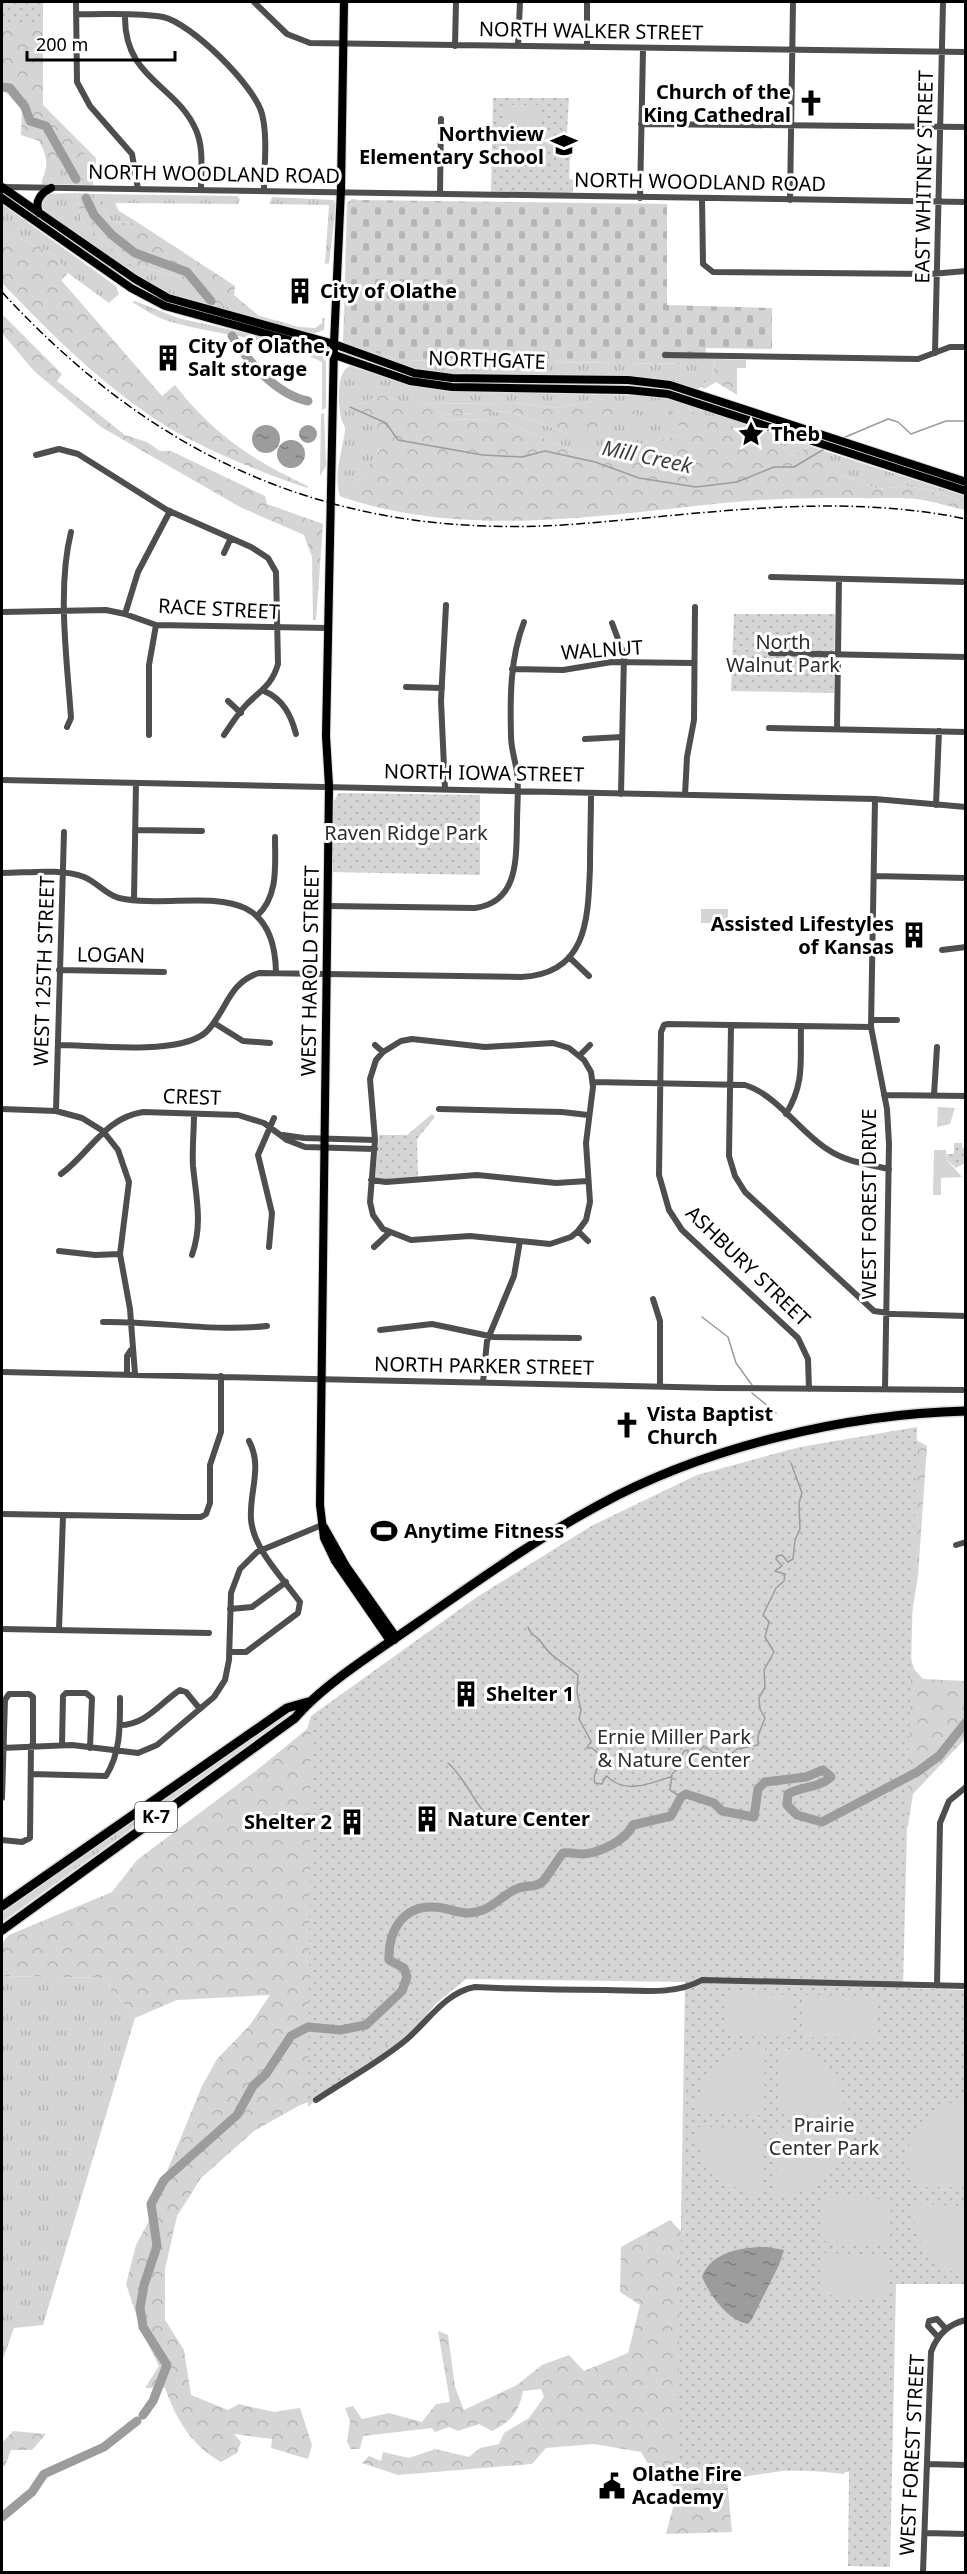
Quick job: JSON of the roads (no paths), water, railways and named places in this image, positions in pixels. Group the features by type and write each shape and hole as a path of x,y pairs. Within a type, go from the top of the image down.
{"highway":[{"name":"K-7","path":"2,1930 295,1718 308,1702 394,1640 544,1536 602,1504 719,1455 794,1434 879,1419 966,1411"},
{"name":"K-7","path":"2,1906 287,1708 308,1702"}],"main road":[{"name":"WEST HAROLD STREET","path":"344,2 341,193 333,354 326,736 329,786 320,1499 324,1538 335,1561 388,1638 394,1640"},
{"name":"NORTHGATE","path":"2,187 135,279 168,298 334,344 402,369 438,377 628,380 663,384 966,482"},
{"path":"39,213 37,206 39,198 51,188"},
{"name":"NORTHGATE","path":"2,198 131,288 165,306 333,354 399,378 438,387 628,390 668,394 966,491"}],"street":[{"path":"76,2 77,81 90,106 132,154 138,189"},
{"name":"NORTH WALKER STREET","path":"255,2 279,27 295,39 310,43 966,52"},
{"path":"455,46 456,2"},
{"path":"518,46 520,2"},
{"path":"587,47 588,2"},
{"path":"790,200 793,2"},
{"name":"EAST WHITNEY STREET","path":"935,353 944,2"},
{"path":"76,15 161,17 181,24 202,40 253,95 264,124 264,191"},
{"path":"125,16 128,45 138,65 187,116 196,129 201,152 201,190"},
{"path":"640,198 643,49"},
{"path":"440,194 441,119"},
{"path":"641,124 966,127"},
{"name":"NORTH WOODLAND ROAD","path":"2,187 966,202"},
{"path":"702,199 703,264 713,272 966,271"},
{"path":"665,355 905,359 924,358 950,347 966,347"},
{"path":"36,455 59,449 78,454 170,512 230,540 251,547 268,558 276,572 278,664 274,678 224,735"},
{"path":"125,614 138,572 170,512"},
{"path":"68,727 70,718 65,564 71,532"},
{"path":"224,553 230,540"},
{"path":"771,577 966,582"},
{"path":"837,729 839,579"},
{"path":"445,789 442,688 446,605"},
{"path":"685,795 687,757 694,720 695,607"},
{"name":"RACE STREET","path":"2,612 106,610 156,625 279,629 328,628"},
{"path":"327,906 470,909 491,903 503,895 514,875 518,791 511,737 513,669 516,643 524,622"},
{"path":"612,623 620,641 624,662 621,794"},
{"path":"149,735 149,665 156,625"},
{"path":"771,653 966,657"},
{"name":"WALNUT","path":"513,669 563,670 624,662 694,663"},
{"path":"406,687 442,688"},
{"path":"264,691 274,695 284,706 292,718 296,734"},
{"path":"228,701 241,713"},
{"path":"769,728 966,732"},
{"path":"936,805 939,731"},
{"path":"585,739 622,737"},
{"name":"NORTH IOWA STREET","path":"2,780 875,800 966,807"},
{"path":"134,899 136,783"},
{"path":"58,1045 175,1046 202,1035 214,1023 238,984 259,973 527,977 550,970 569,957 581,940 588,915 591,793"},
{"name":"WEST FOREST DRIVE","path":"875,800 871,1023 889,1125 885,1389"},
{"path":"135,830 202,831"},
{"name":"WEST 125TH STREET","path":"56,1111 58,970 64,832"},
{"path":"257,916 267,905 273,888 276,837"},
{"path":"2,873 64,873 86,878 115,897 230,902 257,916 269,931 273,943 276,972"},
{"path":"874,876 966,878"},
{"path":"942,950 966,947"},
{"path":"569,957 589,976"},
{"name":"LOGAN","path":"58,970 164,972"},
{"path":"897,1020 801,1026 731,1024 729,1156 741,1187 869,1307 886,1313 966,1316"},
{"path":"214,1023 243,1041 270,1043"},
{"name":"ASHBURY STREET","path":"731,1024 664,1025 661,1032 659,1175 669,1210 682,1230 798,1338 808,1359 809,1389"},
{"path":"786,1114 796,1098 800,1085 801,1026"},
{"path":"412,1039 485,1047 553,1043 569,1048 580,1055 591,1072 593,1082 586,1143 589,1211 578,1231 553,1244 470,1236 411,1240 389,1233 378,1222 370,1208 375,1140 370,1079 376,1060 383,1052 401,1041 412,1039"},
{"path":"375,1045 383,1052"},
{"path":"580,1055 590,1045"},
{"path":"934,1095 937,1047"},
{"path":"593,1082 745,1085 760,1092 838,1156 853,1162 889,1169"},
{"path":"884,1095 966,1096"},
{"path":"439,1109 562,1112 588,1115"},
{"path":"2,1110 56,1111 89,1120 103,1131 118,1150 128,1174 128,1196 120,1254 131,1322 131,1350 127,1356 127,1374"},
{"name":"CREST","path":"61,1174 103,1131 117,1120 132,1113 238,1115 269,1127 294,1143 325,1148 375,1149"},
{"path":"192,1255 199,1217 193,1164 194,1114"},
{"path":"269,1247 272,1213 258,1155 274,1118"},
{"name":"CREST","path":"280,1134 325,1139 375,1140"},
{"path":"371,1180 386,1182 477,1175 556,1183 588,1181"},
{"path":"578,1231 588,1241"},
{"path":"374,1247 389,1233"},
{"path":"483,1382 489,1336 514,1276 520,1241"},
{"path":"59,1251 94,1255 120,1254"},
{"path":"653,1299 660,1320 660,1385"},
{"path":"103,1322 214,1329 267,1326"},
{"path":"380,1330 439,1324 489,1336 579,1338"},
{"path":"131,1350 135,1356 135,1374"},
{"name":"NORTH PARKER STREET","path":"2,1372 322,1380 966,1390"},
{"path":"2,1514 201,1517 206,1514 210,1503 210,1465 220,1439 221,1376"},
{"path":"230,1652 246,1652 298,1613 301,1606 263,1550 251,1519 256,1467 249,1441"},
{"path":"59,1630 63,1516"},
{"path":"3,1748 62,1745 138,1753 149,1749 200,1709 220,1690 228,1671 230,1609 235,1579 248,1560 263,1550 322,1525"},
{"path":"956,1545 966,1542"},
{"path":"230,1609 252,1607 286,1582"},
{"path":"2,1629 209,1633"},
{"path":"120,1725 130,1724 148,1716 180,1690 186,1692 200,1709"},
{"path":"62,1745 63,1699 67,1693 91,1695 90,1748"},
{"path":"2,1798 6,1698 9,1694 32,1695 29,1840 22,1842 2,1840"},
{"path":"31,1774 106,1776 113,1764 120,1725 120,1698"},
{"path":"937,1986 940,1823 950,1801 966,1787"},
{"path":"316,2100 367,2069 406,2040 460,1989 657,1991 691,1987 702,1980 966,1986"},
{"name":"WEST FOREST STREET","path":"923,2572 930,2359 938,2338 928,2326 931,2319 937,2319 946,2329"},
{"path":"938,2338 946,2329 966,2320"},
{"path":"927,2464 966,2465"},
{"path":"925,2533 966,2534"}],"water":[{"path":"266,425 276,429 280,439 276,449 266,453 256,449 252,439 256,429"},
{"path":"304,425 312,425 317,430 315,441 304,443 299,438 299,430"},
{"path":"291,440 301,444 305,454 301,464 291,468 281,464 277,454 281,444"},
{"path":"767,2247 784,2250 779,2265 752,2319 748,2324 740,2322 726,2312 715,2299 702,2277 706,2268 720,2256 748,2248"}],"waterway":[{"name":"Mill Creek","path":"2,87 10,88 25,107 30,121 46,126 76,179"},
{"name":"Mill Creek","path":"86,198 94,215 112,235 135,253 187,272 211,301"},
{"name":"Mill Creek","path":"232,336 264,376 285,392 308,401"},
{"name":"Mill Creek","path":"350,407 386,423 398,440 483,455 522,457 545,451 595,462 639,478 696,487 737,482 774,467 794,467 826,448"},
{"name":"Mill Creek","path":"843,438 888,419 898,422 911,434 946,421 966,421"},
{"path":"702,1317 728,1337 736,1363 752,1385"},
{"path":"752,1393 776,1413"},
{"path":"681,1797 670,1790 672,1774 682,1765 680,1758 684,1751 688,1750 692,1759 704,1746 714,1753 730,1755 737,1749 758,1745 758,1736 765,1718 760,1709 759,1698 765,1687 764,1670 774,1652 765,1637 769,1622 763,1615 776,1588 784,1581 785,1574 775,1571 782,1566 776,1559 777,1556 782,1555 788,1562 793,1559 795,1540 800,1529 799,1503 802,1493 791,1463"},
{"path":"528,1627 550,1653 578,1675 577,1693 581,1710 579,1719 591,1741 587,1748 592,1748 605,1759 595,1773 595,1783 602,1784 606,1776 612,1781 627,1786 642,1785 670,1777 673,1779"},
{"path":"143,2415 153,2401 167,2365 143,2327 140,2308 144,2285 157,2246 151,2204 164,2180 237,2115 253,2086 266,2074 291,2036 308,2027 340,2030 366,2025 402,1991 407,1977 404,1968 389,1960 389,1950 394,1931 405,1916 422,1908 433,1907 463,1913 483,1910 514,1890 542,1883 563,1853 583,1854 597,1851 619,1841 633,1825 671,1816 681,1797 686,1794 714,1803 722,1811 754,1817 758,1789 765,1782 806,1777 823,1770 831,1777 821,1783 788,1794 787,1805 797,1815 822,1822 917,1772 939,1756 966,1722"},
{"path":"448,1763 461,1777 481,1809 494,1821 492,1824"},
{"path":"2,2517 32,2492 44,2474 104,2447 137,2421"}],"railway":[{"path":"2,292 62,352 125,403 191,446 261,479 333,504 410,520 491,526 577,524 723,511 820,506 918,511 966,519"}],"place":[{"name":"Church of the King Cathedral","path":"811,103"},
{"name":"Northview Elementary School","path":"564,145"},
{"name":"City of Olathe","path":"300,291"},
{"name":"City of Olathe, Salt storage","path":"168,358"},
{"name":"Theb","path":"751,434"},
{"name":"Assisted Lifestyles of Kansas","path":"914,935"},
{"name":"Vista Baptist Church","path":"627,1425"},
{"name":"Anytime Fitness","path":"384,1531"},
{"name":"Shelter 1","path":"466,1694"},
{"name":"Nature Center","path":"427,1819"},
{"name":"Shelter 2","path":"352,1822"},
{"name":"Olathe Fire Academy","path":"612,2486"}],"park label":[{"name":"North Walnut Park","path":"783,654"},
{"name":"Raven Ridge Park","path":"406,833"},
{"name":"Ernie Miller Park & Nature Center","path":"674,1748"},
{"name":"Prairie Center Park","path":"824,2136"}]}
